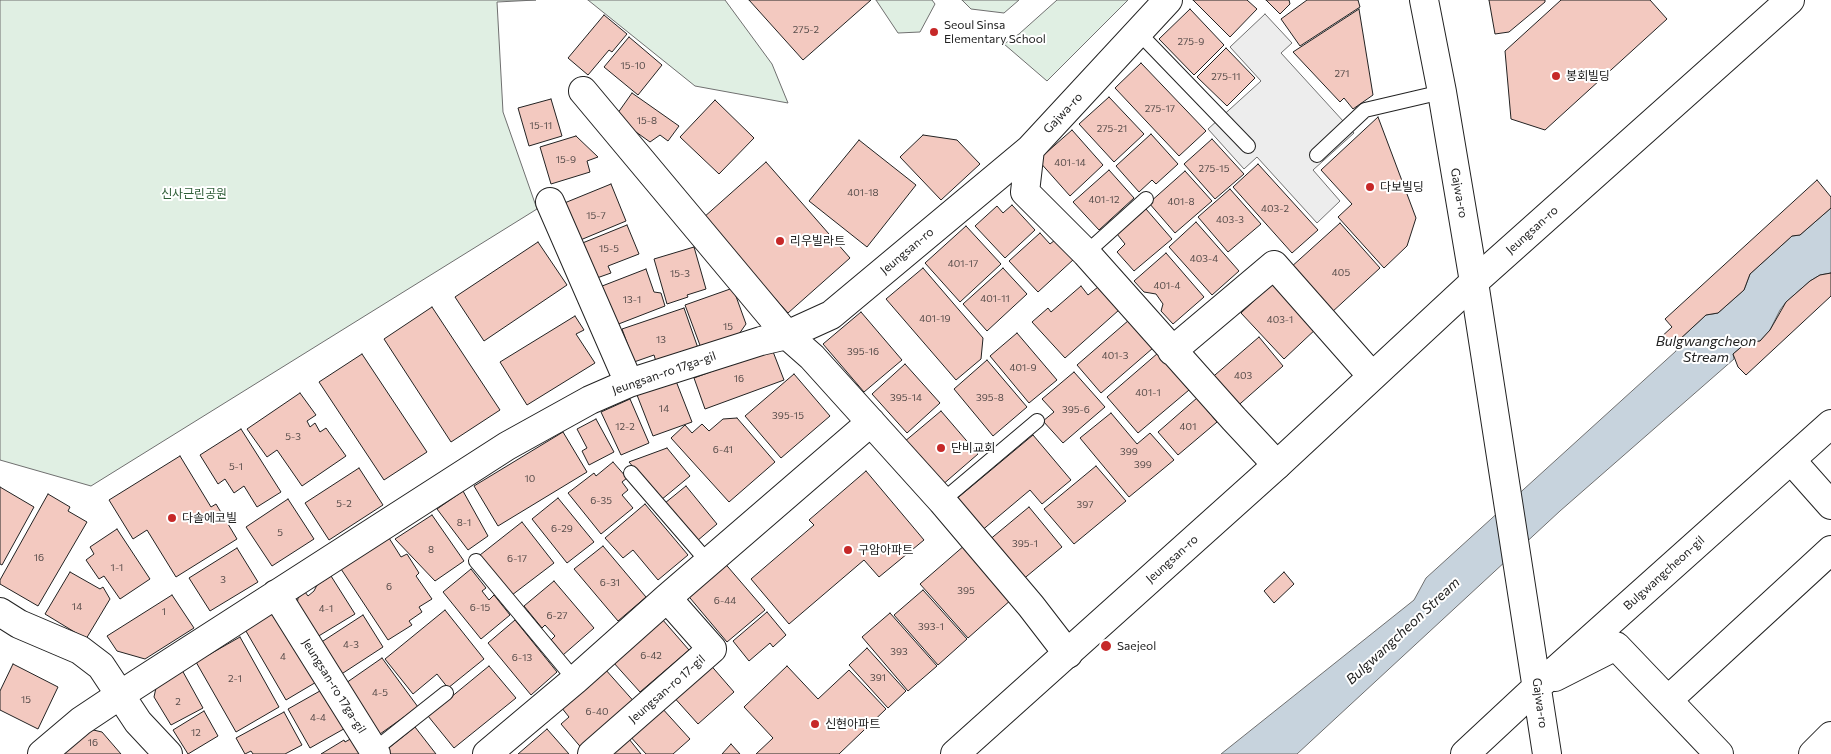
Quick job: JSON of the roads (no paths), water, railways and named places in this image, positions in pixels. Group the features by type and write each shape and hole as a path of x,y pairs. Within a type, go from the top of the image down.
{"street":[{"name":"Gajwa-ro","path":"1030,149 1168,0"},
{"name":"Gajwa-ro","path":"1424,0 1442,92 1474,282 1547,754"},
{"name":"Jeungsan-ro","path":"955,754 1277,465 1474,282 1790,0"},
{"path":"583,91 787,335 812,357 942,501 1031,606 1068,654"},
{"name":"Jeungsan-ro","path":"787,335 831,315 1030,149"},
{"path":"1030,149 1025,192 1086,253 1172,351 1277,465"},
{"path":"550,202 629,383"},
{"path":"1172,351 1274,265 1372,376"},
{"name":"Jeungsan-ro 17ga-gil","path":"42,754 81,721 120,695 507,446 590,400 629,383 752,344 787,335"},
{"path":"488,754 871,422"},
{"name":"Bulgwangcheon-gil","path":"1465,754 1538,686 1831,424"},
{"path":"1791,460 1831,505"},
{"path":"1668,700 1831,550"},
{"name":"Jeungsan-ro 17ga-gil","path":"276,594 375,752"},
{"name":"Jeungsan-ro 17-gil","path":"592,754 712,649 667,598"},
{"path":"0,612 19,624 80,650 101,666 138,722 168,754"},
{"name":"Bulgwangcheon-gil","path":"1538,686 1616,646 1719,754"},
{"path":"1813,754 1831,736"}],"lane":[{"path":"1138,32 1248,146"},
{"path":"1317,155 1365,110 1442,92"},
{"path":"1086,253 1146,199"},
{"path":"942,501 1037,420"},
{"path":"631,473 708,562"},
{"path":"476,561 575,680"},
{"name":"Jeungsan-ro 17ga-gil","path":"375,752 446,693"}],"water":[{"name":"Bulgwangcheon Stream","path":"1831,208 1831,273 1820,275 1810,281 1786,302 1770,330 1760,341 1746,343 1733,354 1734,359 1560,511 1297,754 1221,754 1414,600 1426,578 1676,351 1679,340 1706,315 1718,313 1744,290 1750,274 1792,236 1800,235"}],"place":[{"name":"Seoul Sinsa Elementary School","path":"934,32"},
{"name":"봉회빌딩","path":"1556,76"},
{"name":"다보빌딩","path":"1370,187"},
{"name":"리우빌라트","path":"780,241"},
{"name":"단비교회","path":"941,448"},
{"name":"다솔에코빌","path":"172,518"},
{"name":"구암아파트","path":"848,550"},
{"name":"Saejeol","path":"1106,646"},
{"name":"신현아파트","path":"815,724"}],"park label":[{"name":"신사근린공원","path":"194,194"}]}
